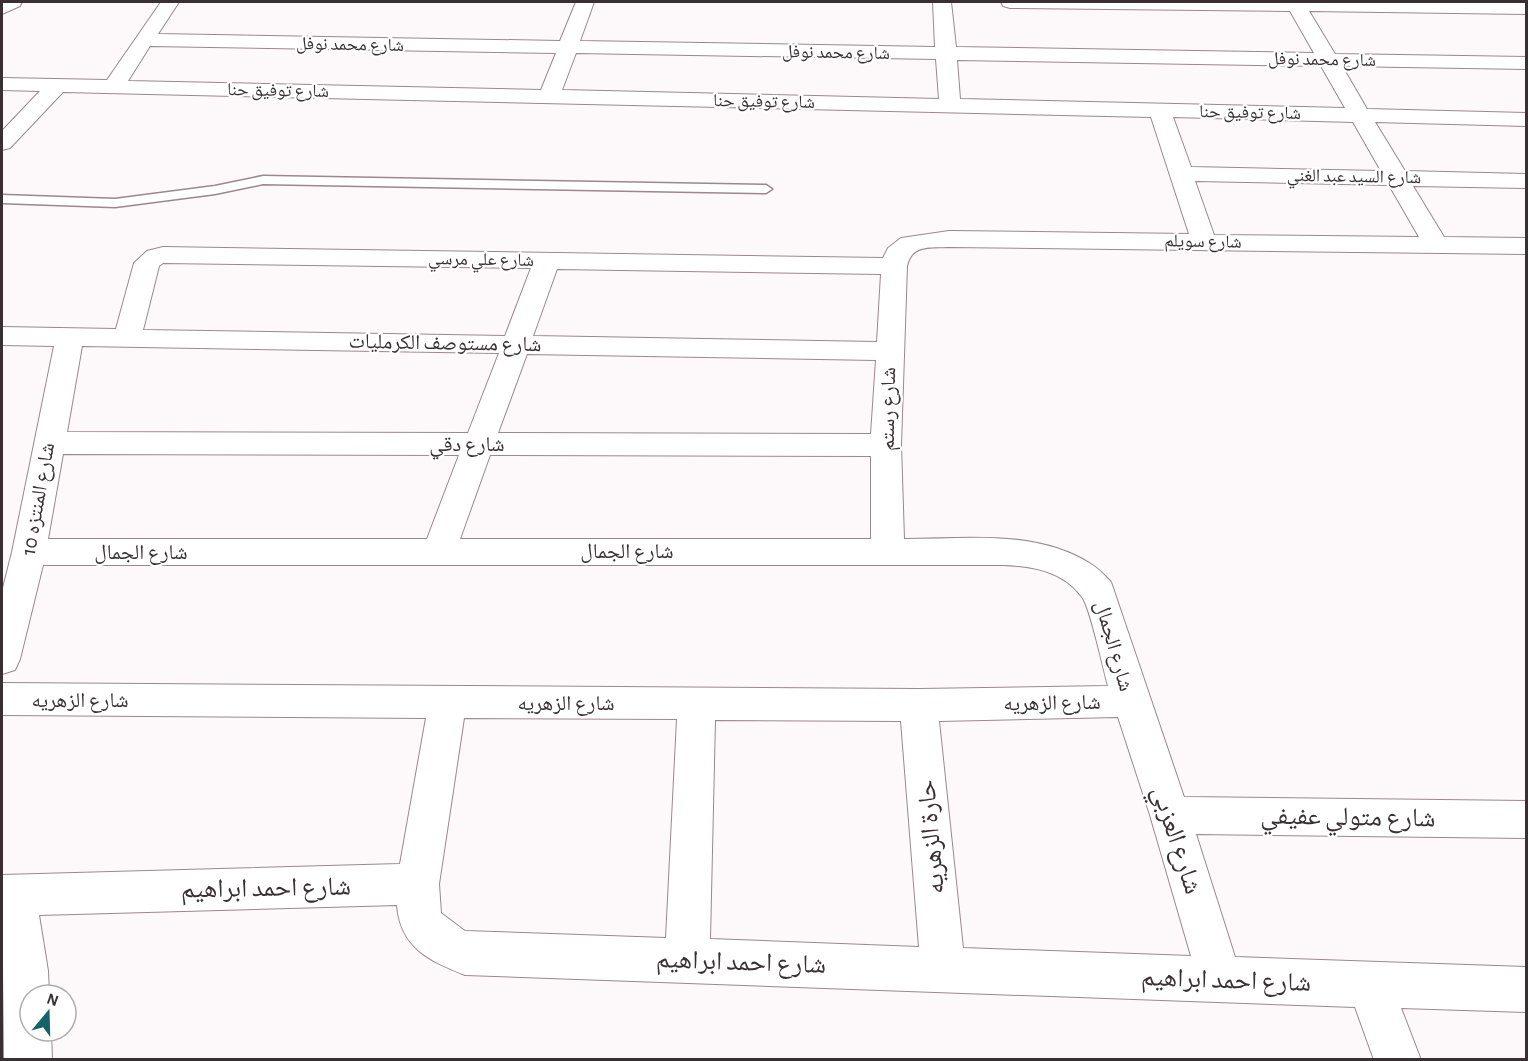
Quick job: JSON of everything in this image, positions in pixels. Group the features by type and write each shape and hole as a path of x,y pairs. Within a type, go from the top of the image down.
{"street":[{"path":"2,8 12,2"},
{"path":"113,87 170,2"},
{"path":"549,97 585,2"},
{"path":"942,2 950,106"},
{"path":"1010,2 1406,4 1527,8"},
{"path":"1296,5 1436,245"},
{"name":"شارع محمد نوفل","path":"146,40 567,49 1527,63"},
{"name":"شارع توفيق حنا","path":"2,84 1527,119"},
{"path":"2,143 57,86"},
{"path":"1160,111 1204,242"},
{"name":"شارع السيد عبد الغني","path":"1181,174 1527,181"},
{"name":"شارع سويلم","path":"894,266 897,253 910,243 948,239 1527,246"},
{"name":"شارع علي مرسي","path":"127,338 147,263 156,256 894,266"},
{"path":"439,551 547,261"},
{"name":"شارع رستم","path":"888,552 886,445 894,266"},
{"name":"شارع مستوصف الكرمليات","path":"2,336 889,351"},
{"name":"شارع المنتزه 10","path":"2,659 29,552 69,338"},
{"name":"شارع دقي","path":"48,443 886,445"},
{"name":"شارع الجمال","path":"29,552 1030,553 1057,561 1081,574 1099,592 1131,701"},
{"name":"شارع الزهريه","path":"2,699 919,705 1131,701"},
{"name":"شارع العزبي","path":"1131,701 1170,815 1220,980"},
{"path":"418,884 447,703"},
{"path":"687,960 697,704"},
{"name":"حارة الزهريه","path":"919,705 943,969"},
{"name":"شارع متولي عفيفي","path":"1170,815 1527,819"},
{"name":"شارع احمد ابراهيم","path":"8,895 418,884 416,908 425,928 442,944 465,952 1527,990"},
{"path":"8,895 26,971 28,1059"},
{"path":"1369,984 1398,1059"}],"lane":[{"path":"2,199 115,203 205,191 263,180 766,189"}]}
